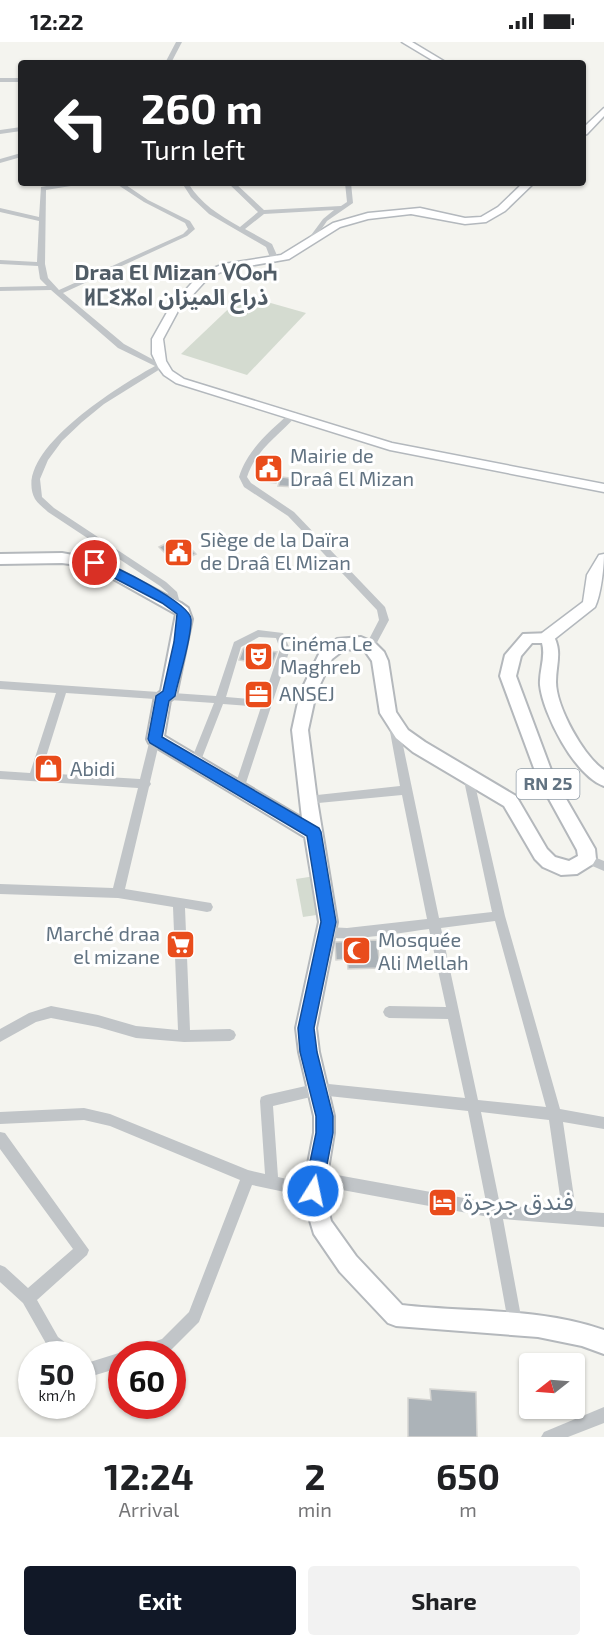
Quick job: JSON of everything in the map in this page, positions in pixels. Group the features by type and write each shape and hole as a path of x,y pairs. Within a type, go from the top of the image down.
{"main road":[{"path":"406,42 438,60"},
{"path":"586,129 599,113"},
{"path":"526,186 499,211 485,219 466,221 430,212 399,212 354,220 336,225 292,254 275,260 226,267 209,273 199,280 167,320 159,334 161,366 180,381 390,446 604,488"},
{"path":"0,559 62,558 95,563 183,612 184,619 155,739 314,832"},
{"path":"547,637 590,604 597,568 604,558"},
{"name":"RN 25","path":"370,647 376,652 380,661 385,700 394,723 419,747 510,801 541,854 549,862 561,868 571,869 587,859 586,849 546,779 508,676 513,655 528,639 547,637 552,645 548,686 563,727 583,763 592,772 604,778"},
{"path":"370,647 351,643 334,648 320,666 308,693 300,730 308,800 327,909 328,932 306,1028 309,1052 324,1116 324,1133 314,1184 322,1226 348,1264 396,1315 441,1320 515,1322 570,1330 604,1342"}],"street":[{"path":"170,60 179,42"},
{"path":"0,80 18,80"},
{"path":"0,132 18,129"},
{"path":"0,161 18,156"},
{"path":"42,186 43,220 40,247 44,279 121,346 161,366"},
{"path":"0,289 56,290 185,235 192,229 188,222 146,201 123,186"},
{"path":"186,186 211,213 269,246 275,260"},
{"path":"234,186 262,212"},
{"path":"310,242 325,220 350,203 348,186"},
{"path":"240,229 262,212 343,208"},
{"path":"0,210 43,220"},
{"path":"0,262 41,264"},
{"path":"161,366 129,382 68,428 38,469 35,485 39,499 51,510 163,584 172,592 176,607"},
{"path":"293,415 254,454 245,466 243,477 247,484 291,514 382,609 384,620 370,647"},
{"path":"195,763 220,700 237,645 258,633 280,635 285,649 239,789"},
{"path":"0,686 268,704"},
{"path":"33,777 62,690"},
{"path":"394,723 452,1013 475,1107 496,1210 515,1322"},
{"path":"118,893 155,739"},
{"path":"0,775 146,784"},
{"path":"468,776 499,916 555,1114 570,1218"},
{"path":"308,800 406,790"},
{"path":"587,859 604,866"},
{"path":"0,889 118,893 207,907"},
{"path":"179,902 178,944 184,988 184,1036"},
{"path":"328,932 347,933 434,921 499,916"},
{"path":"0,1036 33,1017 51,1012 99,1021 136,1032 184,1036 230,1035"},
{"path":"389,1012 452,1013"},
{"path":"272,1183 266,1101 319,1089 555,1114 604,1123"},
{"path":"0,1118 84,1114 110,1120 248,1178 272,1183 314,1184 496,1210 604,1220"},
{"path":"0,1138 82,1250 28,1298"},
{"path":"170,1341 194,1317 248,1178"},
{"path":"0,1272 28,1298 52,1341"},
{"path":"549,1437 604,1415"}],"shaded area":[{"path":"243,295 306,313 247,375 181,354"},
{"path":"315,876 323,914 303,917 296,879"}],"building":[{"name":"Mairie de Draâ El Mizan","path":"264,460 279,462 275,474 279,475 276,483 258,481"},
{"path":"281,477 299,479 297,487 278,486"},
{"name":"Siège de la Daïra de Draâ El Mizan","path":"171,541 181,550 188,546 196,554 176,564 159,547"},
{"name":"Cinéma Le Maghreb","path":"243,649 277,652 272,666 239,660"},
{"name":"Mosquée Ali Mellah","path":"377,940 380,968 348,969 347,959 336,960 335,942"},
{"path":"430,1389 476,1392 477,1437 408,1437 408,1398 431,1400"}],"place":[{"name":"Mairie de Draâ El Mizan","path":"269,468"},
{"name":"Siège de la Daïra de Draâ El Mizan","path":"179,552"},
{"name":"Cinéma Le Maghreb","path":"259,656"},
{"name":"ANSEJ","path":"258,694"},
{"name":"Abidi","path":"49,769"},
{"name":"Marché draa el mizane","path":"181,945"},
{"name":"Mosquée Ali Mellah","path":"357,951"},
{"name":"فندق جرجرة","path":"442,1202"}],"district":[{"name":"Draa El Mizan ⴸⵔⴰⵄ ⵍⵎⵉⵣⴰⵏ ذراع الميزان","path":"176,284"}],"route":[{"path":"95,563 166,600 183,612 180,642 168,696 163,696 155,739 314,832 327,909 328,932 306,1028 306,1040 322,1099 324,1116 324,1133 313,1191"}]}
